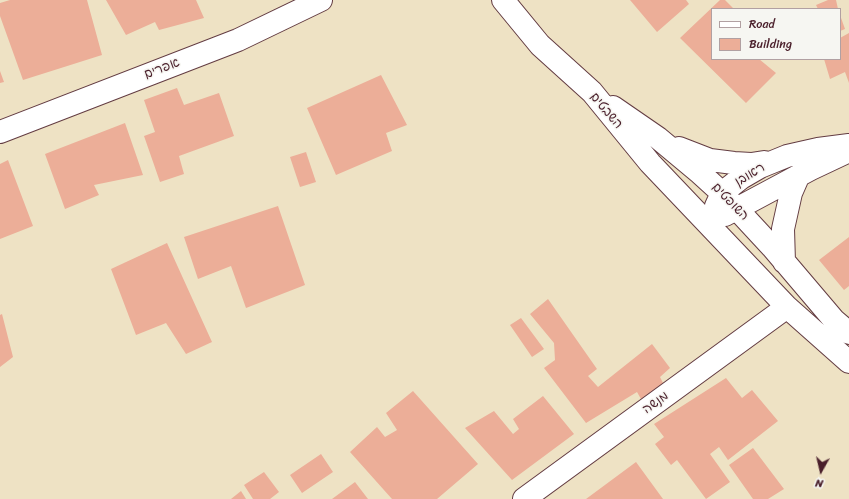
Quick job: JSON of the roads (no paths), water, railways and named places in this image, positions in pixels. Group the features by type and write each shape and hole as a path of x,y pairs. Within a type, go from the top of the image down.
{"street":[{"name":"אפרים","path":"0,132 238,40 321,0"},
{"name":"השבטים","path":"503,0 540,45 592,92 650,163 707,223"},
{"name":"השופטים","path":"592,92 658,138 722,193 738,209 834,320 849,333"},
{"path":"658,138 687,152 710,160 751,164 775,160"},
{"name":"ראובן","path":"707,223 722,193 741,178 775,160 818,149 849,145"},
{"name":"ראובן","path":"707,223 738,209 798,176 849,151"},
{"path":"784,262 783,229 791,193 798,176"},
{"path":"707,223 787,307 849,362"},
{"name":"מנשה","path":"524,499 787,307"}]}
